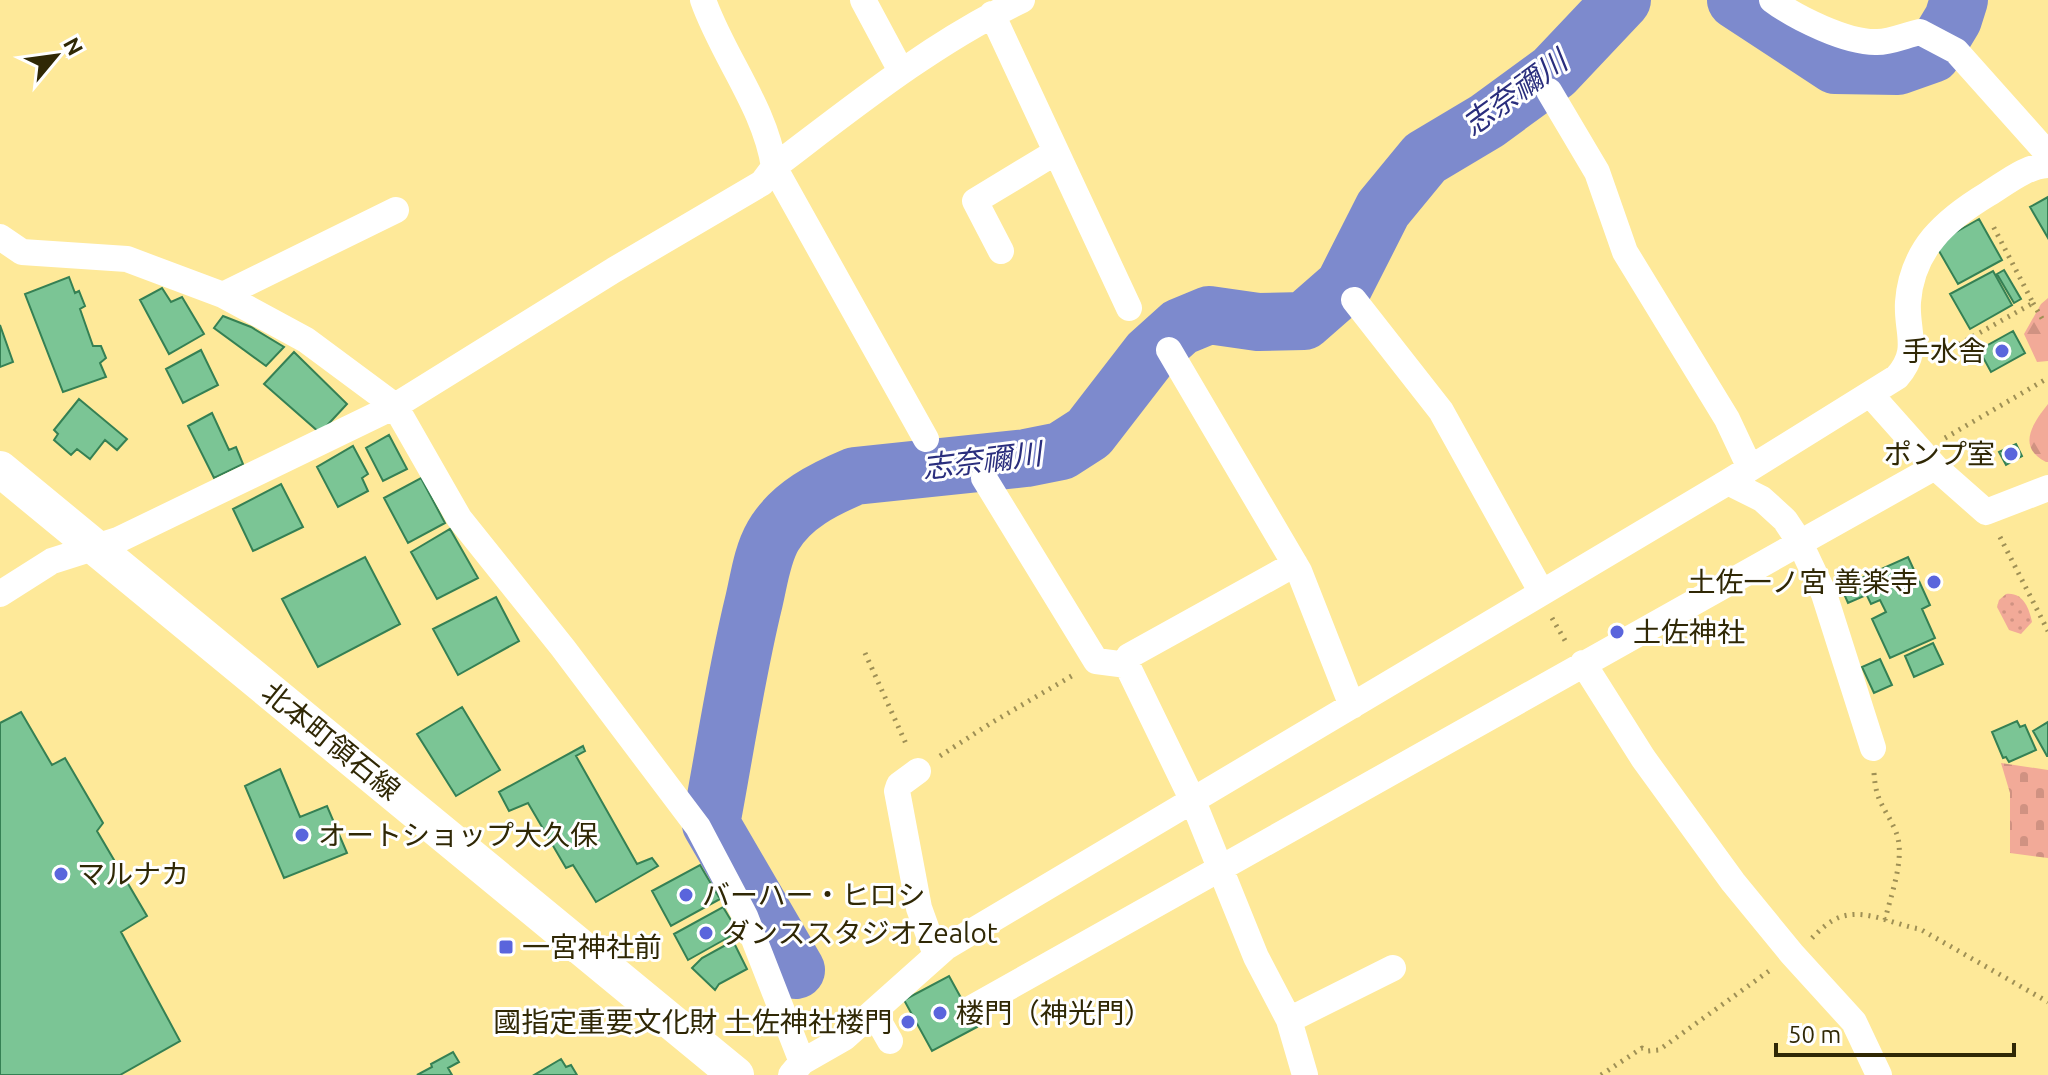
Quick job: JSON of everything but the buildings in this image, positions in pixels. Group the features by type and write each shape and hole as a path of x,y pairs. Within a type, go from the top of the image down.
{"main road":[{"name":"北本町領石線","path":"0,469 736,1075"}],"street":[{"path":"703,0 770,139 774,167 926,439"},
{"path":"863,0 901,71"},
{"path":"0,594 52,561 118,540 395,406 614,270 762,183 774,167 901,71 992,14 1022,0"},
{"path":"1772,0 1822,28 1854,39 1878,43 1920,32 1956,51 2048,154"},
{"path":"992,14 1129,308"},
{"path":"1549,91 1597,172 1625,252 1727,419 1739,475 1785,520 1799,541 1824,594 1873,748"},
{"path":"1001,251 975,201 1056,152"},
{"path":"0,237 22,252 127,259 223,295 306,340 395,406 459,518 563,648 698,827 745,916 797,1068 844,1038 936,955 1739,475 1897,377 1907,365 1912,342 1908,303 1920,254 1929,240 1979,200 2027,170 2048,165"},
{"path":"223,295 396,210"},
{"path":"1354,300 1441,411 1537,584 1538,594"},
{"path":"1169,350 1295,564 1352,706"},
{"path":"1870,394 1935,467 1986,512 2048,488"},
{"path":"970,1009 1220,868 1576,654 1799,541 1935,467"},
{"path":"984,478 1096,661 1127,665"},
{"path":"1295,564 1129,656 1127,665 1193,801 1256,957 1289,1020 1305,1075"},
{"path":"1576,654 1652,770 1733,882 1792,954 1854,1022 1879,1075"},
{"path":"918,771 899,785 897,791 919,908 936,955"},
{"path":"1289,1020 1393,968"},
{"path":"874,1013 890,1041"}],"path":[{"path":"1979,200 2044,322"},
{"path":"1907,365 1930,361 2033,303"},
{"path":"1986,512 2048,631"},
{"path":"1558,628 1576,654"},
{"path":"865,653 918,771 991,723 1096,661"},
{"path":"1873,748 1875,793 1896,832 1899,845 1885,920"},
{"path":"1601,1075 1642,1048 1659,1050 1792,954 1835,919 1868,914 1920,929 2048,1002"}],"green space":[{"path":"2048,298 2048,361 2037,362 2024,334 2041,304"},
{"path":"2048,404 2046,462 2037,456 2029,442 2037,419"},
{"path":"2006,594 2021,598 2029,611 2032,622 2021,634 2009,630 1997,607"},
{"path":"2001,763 2048,770 2048,858 2010,853 2010,793"}],"waterway":[{"name":"志奈禰川","path":"796,970 711,824 761,568 769,543 780,525 809,499 855,476 1026,458 1061,451 1089,433 1150,354 1180,327 1209,315 1258,322 1304,321 1344,286 1383,209 1425,158 1487,121 1554,72 1622,0"},
{"name":"志奈禰川","path":"1736,0 1835,65 1898,66 1932,54 1953,19 1959,0"}],"place":[{"name":"手水舎","path":"2002,351"},
{"name":"ポンプ室","path":"2011,454"},
{"name":"土佐一ノ宮 善楽寺","path":"1934,582"},
{"name":"土佐神社","path":"1617,632"},
{"name":"オートショップ大久保","path":"302,835"},
{"name":"マルナカ","path":"61,874"},
{"name":"バーハー・ヒロシ","path":"686,895"},
{"name":"ダンススタジオZealot","path":"706,933"},
{"name":"一宮神社前","path":"506,947"},
{"name":"楼門（神光門）","path":"940,1013"},
{"name":"國指定重要文化財 土佐神社楼門","path":"908,1022"}]}
